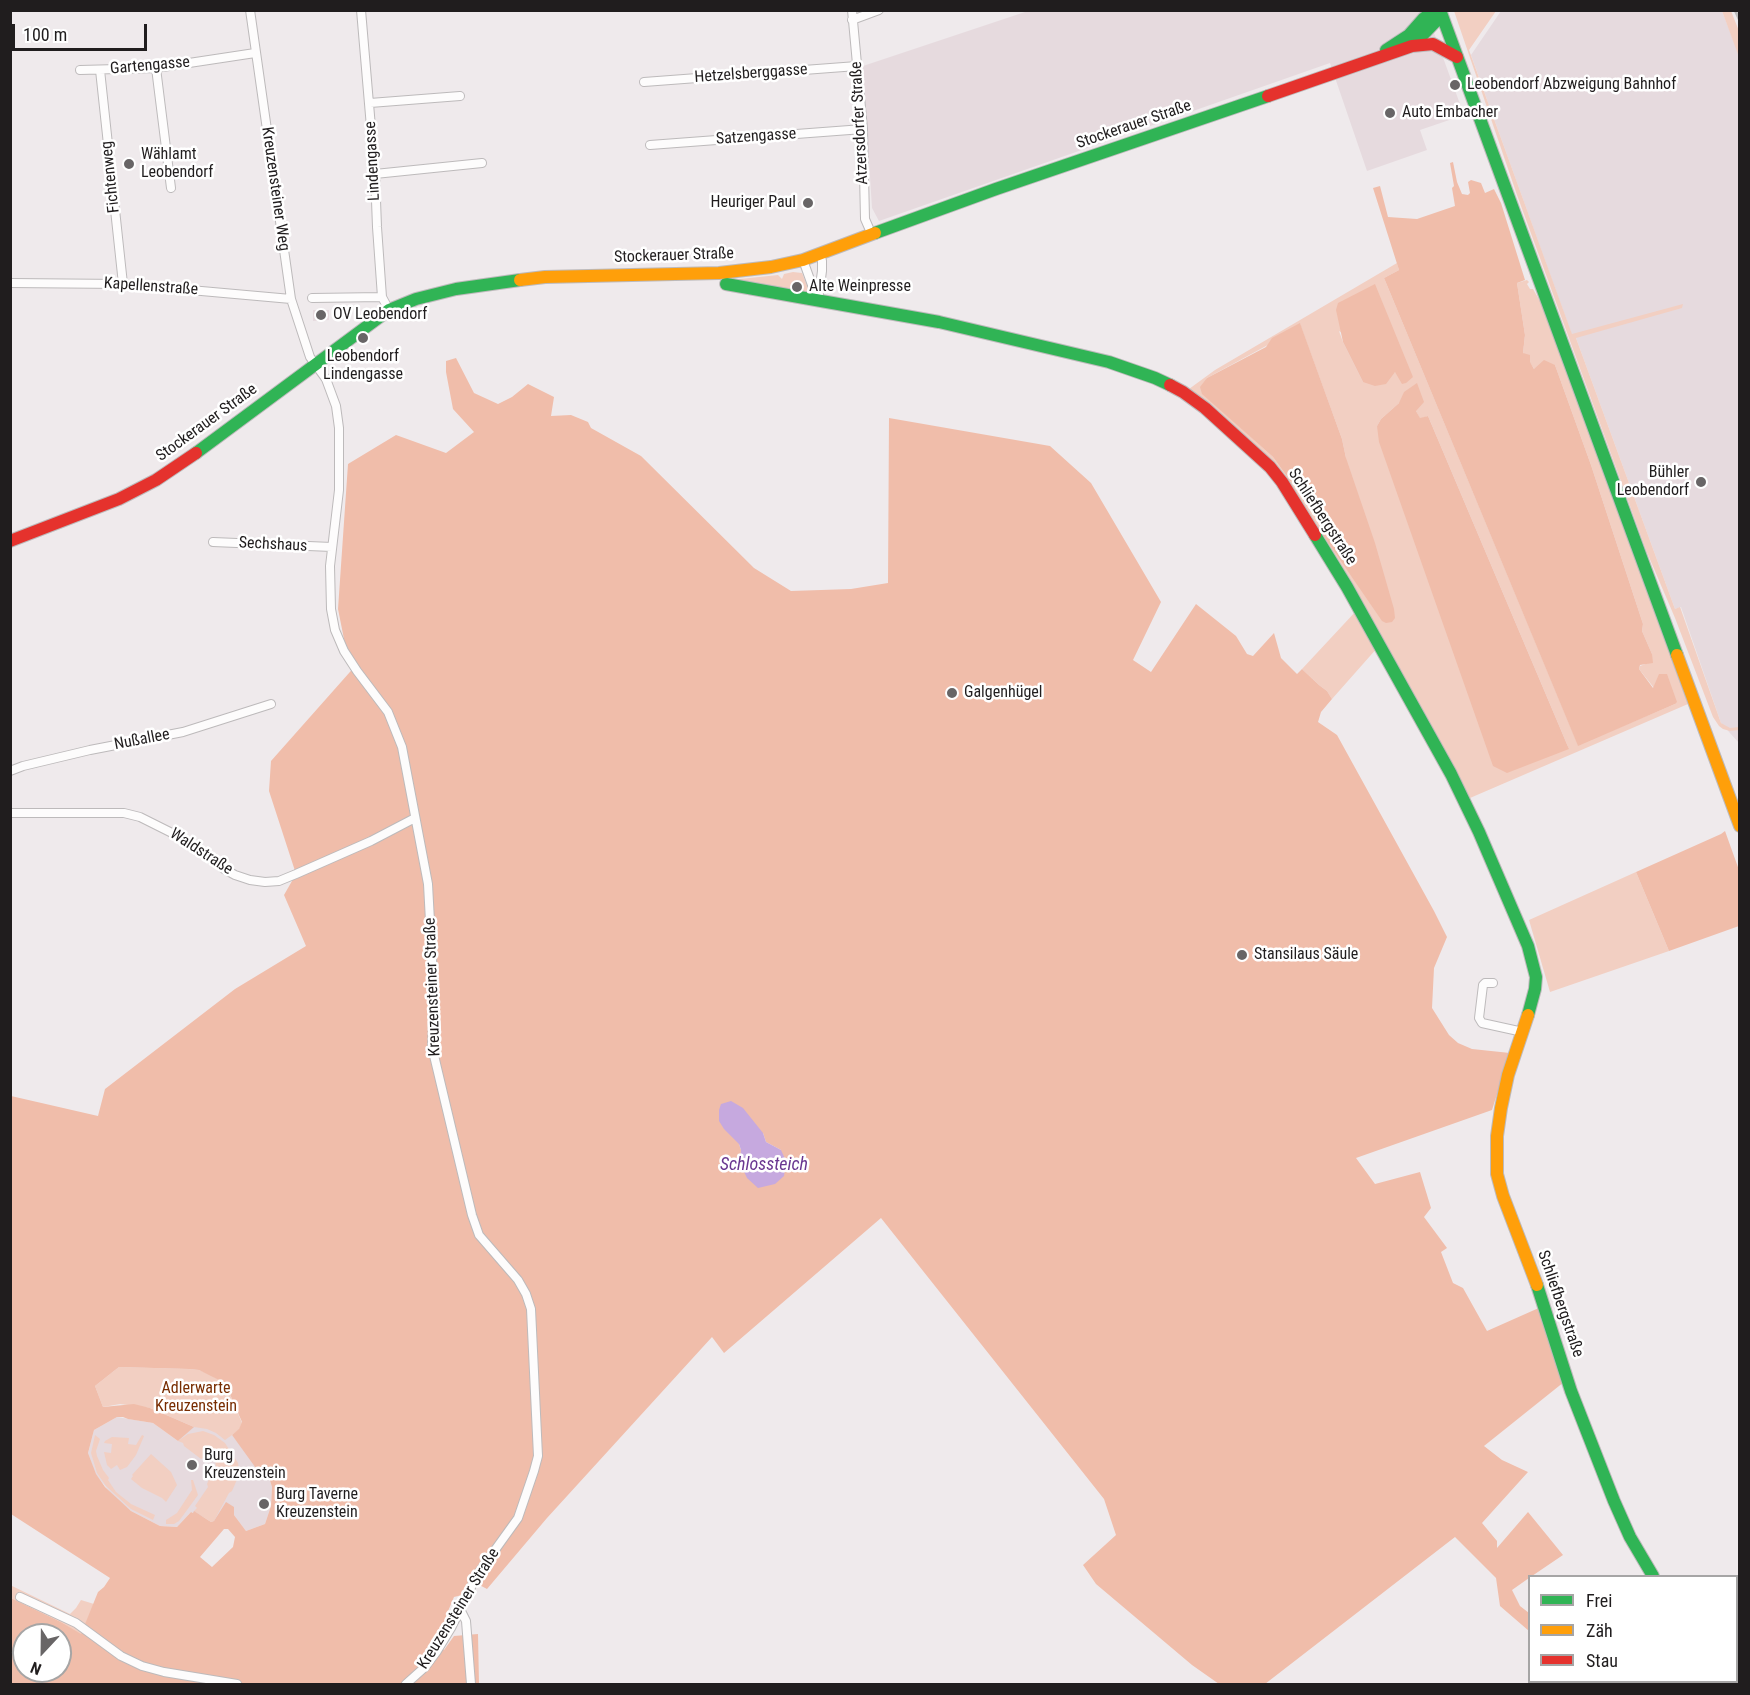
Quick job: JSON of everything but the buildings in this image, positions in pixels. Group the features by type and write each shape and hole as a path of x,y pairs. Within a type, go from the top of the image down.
{"street":[{"name":"Kreuzensteiner Weg","path":"250,10 291,299 310,357 315,364"},
{"name":"Lindengasse","path":"361,10 370,103 382,297 389,310"},
{"path":"852,15 879,10"},
{"path":"1438,10 1740,826"},
{"name":"Stockerauer Straße","path":"1412,46 1437,20 1438,10"},
{"name":"Stockerauer Straße","path":"1376,57 1409,35 1424,18 1438,10"},
{"name":"Atzersdorfer Straße","path":"852,15 863,129 865,219 872,235"},
{"name":"Stockerauer Straße","path":"10,541 119,499 156,480 199,451 389,310 416,299 456,289 512,280 585,275 719,273 771,267 803,260 996,189 1376,57 1412,46 1433,44 1441,46 1457,57"},
{"name":"Gartengasse","path":"80,70 156,68 255,53"},
{"name":"Hetzelsberggasse","path":"644,82 857,66"},
{"path":"156,68 171,188"},
{"name":"Fichtenweg","path":"100,70 123,284"},
{"path":"370,103 460,96"},
{"name":"Satzengasse","path":"650,145 863,129"},
{"path":"375,174 482,164"},
{"path":"818,300 822,271 820,253"},
{"path":"803,260 818,300"},
{"name":"Kapellenstraße","path":"10,283 123,284 291,299"},
{"name":"Schliefbergstraße","path":"726,284 939,322 1109,362 1146,375 1177,388 1205,408 1270,467 1293,499 1347,587 1451,774 1528,945 1536,977 1530,1009 1508,1075 1501,1108 1497,1136 1497,1174 1503,1196 1533,1272 1571,1391 1614,1501 1630,1537 1652,1575"},
{"path":"312,298 382,297"},
{"name":"Kreuzensteiner Straße","path":"315,364 331,389 339,428 339,490 330,566 331,609 335,630 344,651 383,705 402,747 428,884 434,996 432,1047 472,1215 479,1235 518,1280 531,1309 538,1456 518,1518 477,1575 451,1628 425,1667 406,1684"},
{"name":"Sechshaus","path":"213,542 332,547"},
{"name":"Nußallee","path":"10,771 90,750 183,732 272,704"},
{"name":"Waldstraße","path":"10,813 124,813 140,816 184,838 235,875 265,882 296,874 415,818"},
{"path":"1493,983 1485,983 1483,986 1479,1018 1482,1023 1523,1032"},
{"path":"20,1597 76,1623 121,1656 142,1666 237,1684"},
{"path":"460,1609 466,1621 471,1684"}],"shaded area":[{"path":"1028,11 1426,11 1464,115 1420,130 1427,150 1367,171 1330,63 879,221 872,208 863,66"},
{"path":"1501,11 1722,11 1740,57 1739,743 1721,723 1681,607 1675,609 1576,338 1572,335 1471,55"},
{"path":"1453,162 1462,194 1470,193 1468,182 1471,180 1481,183 1485,193 1494,189 1501,203 1525,280 1517,283 1525,335 1523,353 1530,355 1530,362 1534,369 1544,360 1555,365 1591,465 1643,624 1642,631 1652,654 1653,663 1640,665 1639,669 1653,688 1659,674 1667,674 1677,702 1578,746 1384,278 1399,270 1373,188 1380,186 1388,217 1417,219 1455,206 1450,163"},
{"path":"1375,284 1413,377 1406,383 1402,384 1395,372 1386,384 1375,386 1363,382 1343,342 1336,310 1338,303"},
{"path":"313,310 329,310 329,320 313,321"},
{"path":"1300,323 1342,439 1346,458 1375,543 1394,609 1395,618 1392,622 1382,621 1323,535 1311,506 1315,501 1314,491 1310,485 1306,484 1296,489 1273,457 1202,394 1200,387 1207,378 1266,347 1272,338"},
{"path":"456,358 474,393 498,404 512,397 528,384 554,397 551,416 571,415 588,422 591,428 641,456 754,568 791,591 851,589 888,583 889,418 1050,446 1091,483 1161,602 1133,660 1151,672 1196,604 1236,636 1247,654 1253,656 1274,633 1281,658 1297,674 1302,669 1327,691 1332,699 1321,712 1318,722 1337,735 1447,937 1434,968 1432,1008 1449,1035 1458,1043 1472,1049 1510,1053 1492,1110 1356,1158 1375,1184 1420,1172 1431,1208 1424,1217 1447,1248 1441,1252 1453,1283 1463,1288 1487,1331 1541,1307 1564,1382 1484,1446 1502,1460 1528,1472 1482,1523 1497,1541 1497,1548 1528,1512 1563,1555 1533,1575 1528,1575 1528,1579 1512,1590 1520,1606 1528,1612 1528,1630 1500,1606 1496,1578 1455,1537 1265,1684 1219,1684 1192,1665 1096,1584 1083,1565 1116,1535 1104,1499 881,1218 724,1353 712,1337 547,1518 487,1589 470,1580 462,1595 454,1597 446,1616 448,1621 436,1646 444,1650 454,1636 478,1634 479,1684 11,1684 11,1598 63,1623 12,1623 12,1683 72,1683 72,1629 81,1634 98,1592 110,1578 11,1514 11,1096 98,1116 105,1089 235,989 306,946 284,895 296,874 269,791 271,761 357,664 345,644 338,609 348,464 396,435 446,453 474,432 453,409 446,361","holes":["763,1133 766,1142 781,1150 740,1163 739,1144","119,1367 199,1370 225,1383 242,1422 239,1429 232,1435 258,1471 267,1471 272,1487 271,1506 265,1524 246,1531 234,1515 234,1507 226,1502 214,1521 211,1522 194,1511 177,1527 160,1526 131,1511 105,1487 96,1474 88,1453 94,1430 117,1417 153,1423 178,1441 194,1427 150,1408 134,1404 103,1407 95,1386","224,1529 228,1529 235,1537 233,1547 212,1567 200,1557"]},
{"path":"1417,383 1424,402 1416,411 1420,418 1428,416 1569,749 1507,773 1493,766 1379,442 1377,426 1381,419 1399,403 1404,392"},
{"path":"1725,831 1739,870 1739,926 1669,951 1636,872"},
{"path":"189,1369 232,1435 245,1451 267,1470 272,1487 271,1506 265,1524 246,1531 234,1515 214,1521 191,1512 177,1527 160,1526 131,1511 115,1498 95,1474 88,1453 94,1430 117,1417 153,1423 178,1441 193,1427"},
{"path":"1590,1683 1736,1683 1736,1684"}],"green space":[{"path":"1454,11 1496,11 1469,50 1572,334 1683,304 1682,308 1576,338 1675,609 1680,607 1721,723 1730,728 1739,727 1739,730 1723,729 1713,717 1646,550 1517,195"},
{"path":"1722,11 1731,11 1739,31 1739,57"},
{"path":"1397,263 1399,270 1384,278 1578,745 1675,704 1656,682 1654,688 1639,669 1640,666 1648,663 1652,654 1642,631 1643,624 1591,465 1555,365 1535,370 1523,353 1525,335 1517,283 1527,280 1530,289 1533,289 1541,303 1688,704 1470,798 1352,582 1282,475 1254,444 1189,389 1215,370","holes":["1300,324 1342,439 1346,458 1323,535 1311,506 1315,501 1314,491 1310,485 1306,484 1296,489 1273,457 1202,393 1207,378 1266,346","1339,331 1413,377 1395,372 1363,382","1399,403 1416,411 1420,419 1428,416 1569,749 1377,426 1381,419"]},
{"path":"802,273 810,293 731,280 778,275 782,279 784,274"},
{"path":"1357,610 1378,647 1332,699 1327,691 1302,669"},
{"path":"1636,872 1669,951 1550,992 1529,920"},
{"name":"Adlerwarte Kreuzenstein","path":"119,1367 189,1369 209,1374 225,1383 242,1423 239,1430 225,1440 207,1429 194,1427 150,1408 120,1404 103,1407 95,1386"},
{"path":"203,1431 225,1443 238,1463 239,1469 239,1475 232,1491 214,1521 211,1522 194,1511 208,1487 210,1477 208,1473 216,1467 215,1460 208,1456 201,1459 178,1441 188,1434"},
{"path":"95,1435 100,1439 96,1451 97,1456 116,1492 131,1504 155,1515 153,1520 131,1509 106,1486 97,1473 91,1453"},
{"path":"142,1435 144,1436 136,1455 127,1467 120,1470 117,1465 111,1469 107,1465 104,1452 111,1453 112,1444 104,1443 105,1441 112,1437 129,1438 128,1444 136,1445"},
{"path":"151,1454 171,1472 177,1485 166,1502 131,1479"},
{"path":"191,1480 193,1480 198,1495 179,1521 166,1524 166,1520 177,1513 192,1490"},
{"path":"10,1585 70,1614 81,1600 94,1604 81,1635 72,1629 72,1623 63,1623 11,1598"}],"water":[{"name":"Schlossteich","path":"731,1101 743,1108 763,1133 766,1142 781,1150 786,1161 784,1176 775,1184 758,1188 747,1178 740,1163 739,1144 719,1121 721,1104"}],"railway":[{"path":"1735,10 1740,21"}],"traffic: fast":[{"path":"1386,50 1409,35 1424,18 1435,10"},
{"path":"1413,45 1437,20 1439,10"},
{"path":"1440,10 1677,655"},
{"path":"875,233 1268,96"},
{"path":"196,453 389,310 416,299 456,289 520,280"},
{"path":"726,284 939,322 1109,362 1170,385"},
{"path":"1315,535 1347,587 1451,774 1479,832 1528,946 1536,977 1528,1015"},
{"path":"1537,1285 1571,1391 1614,1501 1630,1537 1652,1575"}],"traffic: slow":[{"path":"520,280 545,277 719,273 771,267 803,260 875,233"},
{"path":"1677,655 1740,826"},
{"path":"1528,1015 1508,1075 1501,1108 1497,1136 1497,1174 1503,1196 1537,1285"}],"traffic: jam":[{"path":"1268,96 1412,46 1433,44 1457,57"},
{"path":"1170,385 1205,408 1270,467 1315,535"},
{"path":"10,541 119,499 156,480 196,453"}],"place":[{"name":"Leobendorf Abzweigung Bahnhof","path":"1455,85"},
{"name":"Auto Embacher","path":"1390,113"},
{"name":"Wählamt Leobendorf","path":"129,164"},
{"name":"Heuriger Paul","path":"808,203"},
{"name":"Alte Weinpresse","path":"797,287"},
{"name":"OV Leobendorf","path":"321,315"},
{"name":"Leobendorf Lindengasse","path":"363,338"},
{"name":"Bühler Leobendorf","path":"1701,482"},
{"name":"Galgenhügel","path":"952,693"},
{"name":"Stansilaus Säule","path":"1242,955"},
{"name":"Burg Kreuzenstein","path":"192,1465"},
{"name":"Burg Taverne Kreuzenstein","path":"264,1504"}]}
